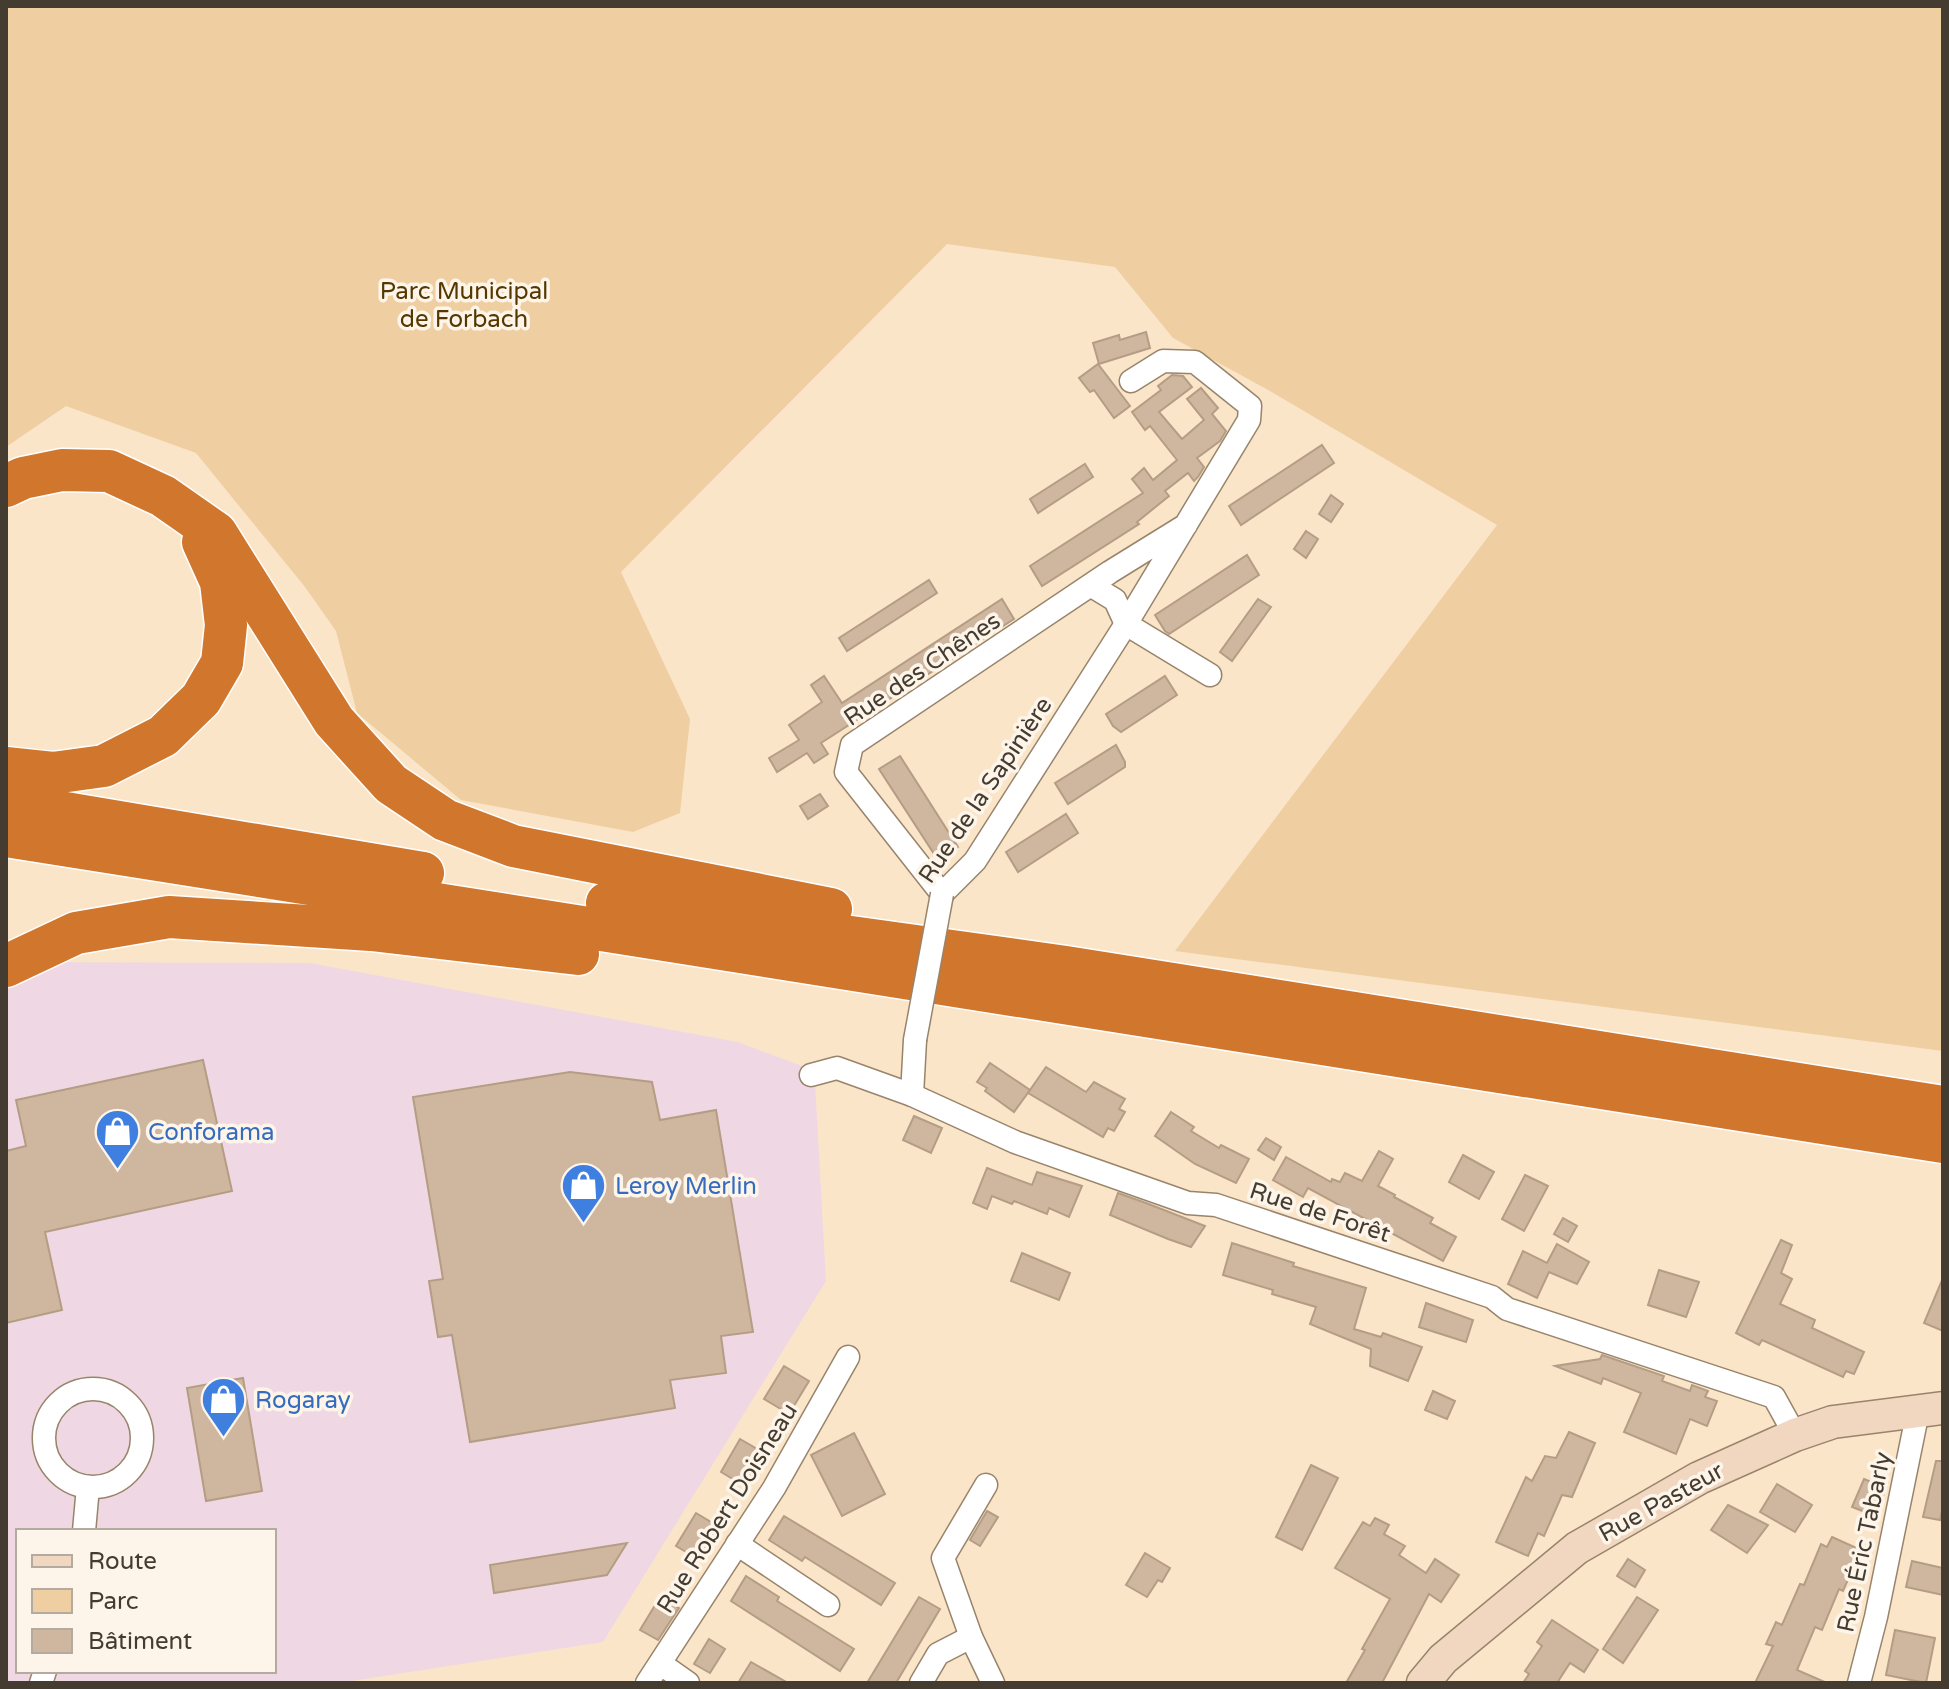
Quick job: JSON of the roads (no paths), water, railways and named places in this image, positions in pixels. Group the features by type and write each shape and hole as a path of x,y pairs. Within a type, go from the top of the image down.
{"highway":[{"path":"6,486 23,478 62,470 109,471 163,496 216,533 334,721 391,784 445,820 513,846 700,881 958,936 1066,967"},
{"path":"6,768 53,773 104,766 163,736 201,699 222,663 226,625 221,582 205,545 163,496"},
{"path":"6,803 597,902 1066,967 1943,1107"},
{"path":"6,836 1943,1142"},
{"path":"6,966 76,933 169,917 371,930 786,979 899,979"}],"main road":[{"name":"Rue Pasteur","path":"1423,1683 1443,1659 1577,1548 1699,1478 1795,1435 1833,1422 1930,1410"}],"street":[{"name":"Rue de la Sapinière","path":"912,1095 915,1040 942,894 975,861 1126,624 1249,420 1250,406 1195,362 1163,361 1131,381"},
{"name":"Rue des Chênes","path":"942,894 846,772 852,745 1186,525"},
{"path":"1092,586 1115,600 1126,624 1210,675"},
{"name":"Rue de Forêt","path":"811,1075 837,1068 912,1095 1015,1142 1188,1203 1216,1205 1492,1297 1507,1309 1774,1397 1795,1435"},
{"name":"Rue Robert Doisneau","path":"647,1683 774,1488 848,1357"},
{"path":"99,1388 126,1400 136,1413 142,1443 130,1471 118,1481 88,1487 72,1483 59,1474 44,1447 44,1431 48,1416 57,1403 69,1394 99,1388"},
{"name":"Rue Éric Tabarly","path":"1859,1683 1930,1410"},
{"path":"986,1485 943,1558 971,1637 993,1683"},
{"path":"84,1529 88,1487"},
{"path":"737,1544 828,1605"},
{"path":"921,1683 938,1654 971,1637"},
{"path":"661,1664 688,1683"}],"place":[{"name":"Conforama","path":"117,1171"},
{"name":"Leroy Merlin","path":"584,1225"},
{"name":"Rogaray","path":"224,1439"}],"park label":[{"name":"Parc Municipal de Forbach","path":"464,305"}]}
